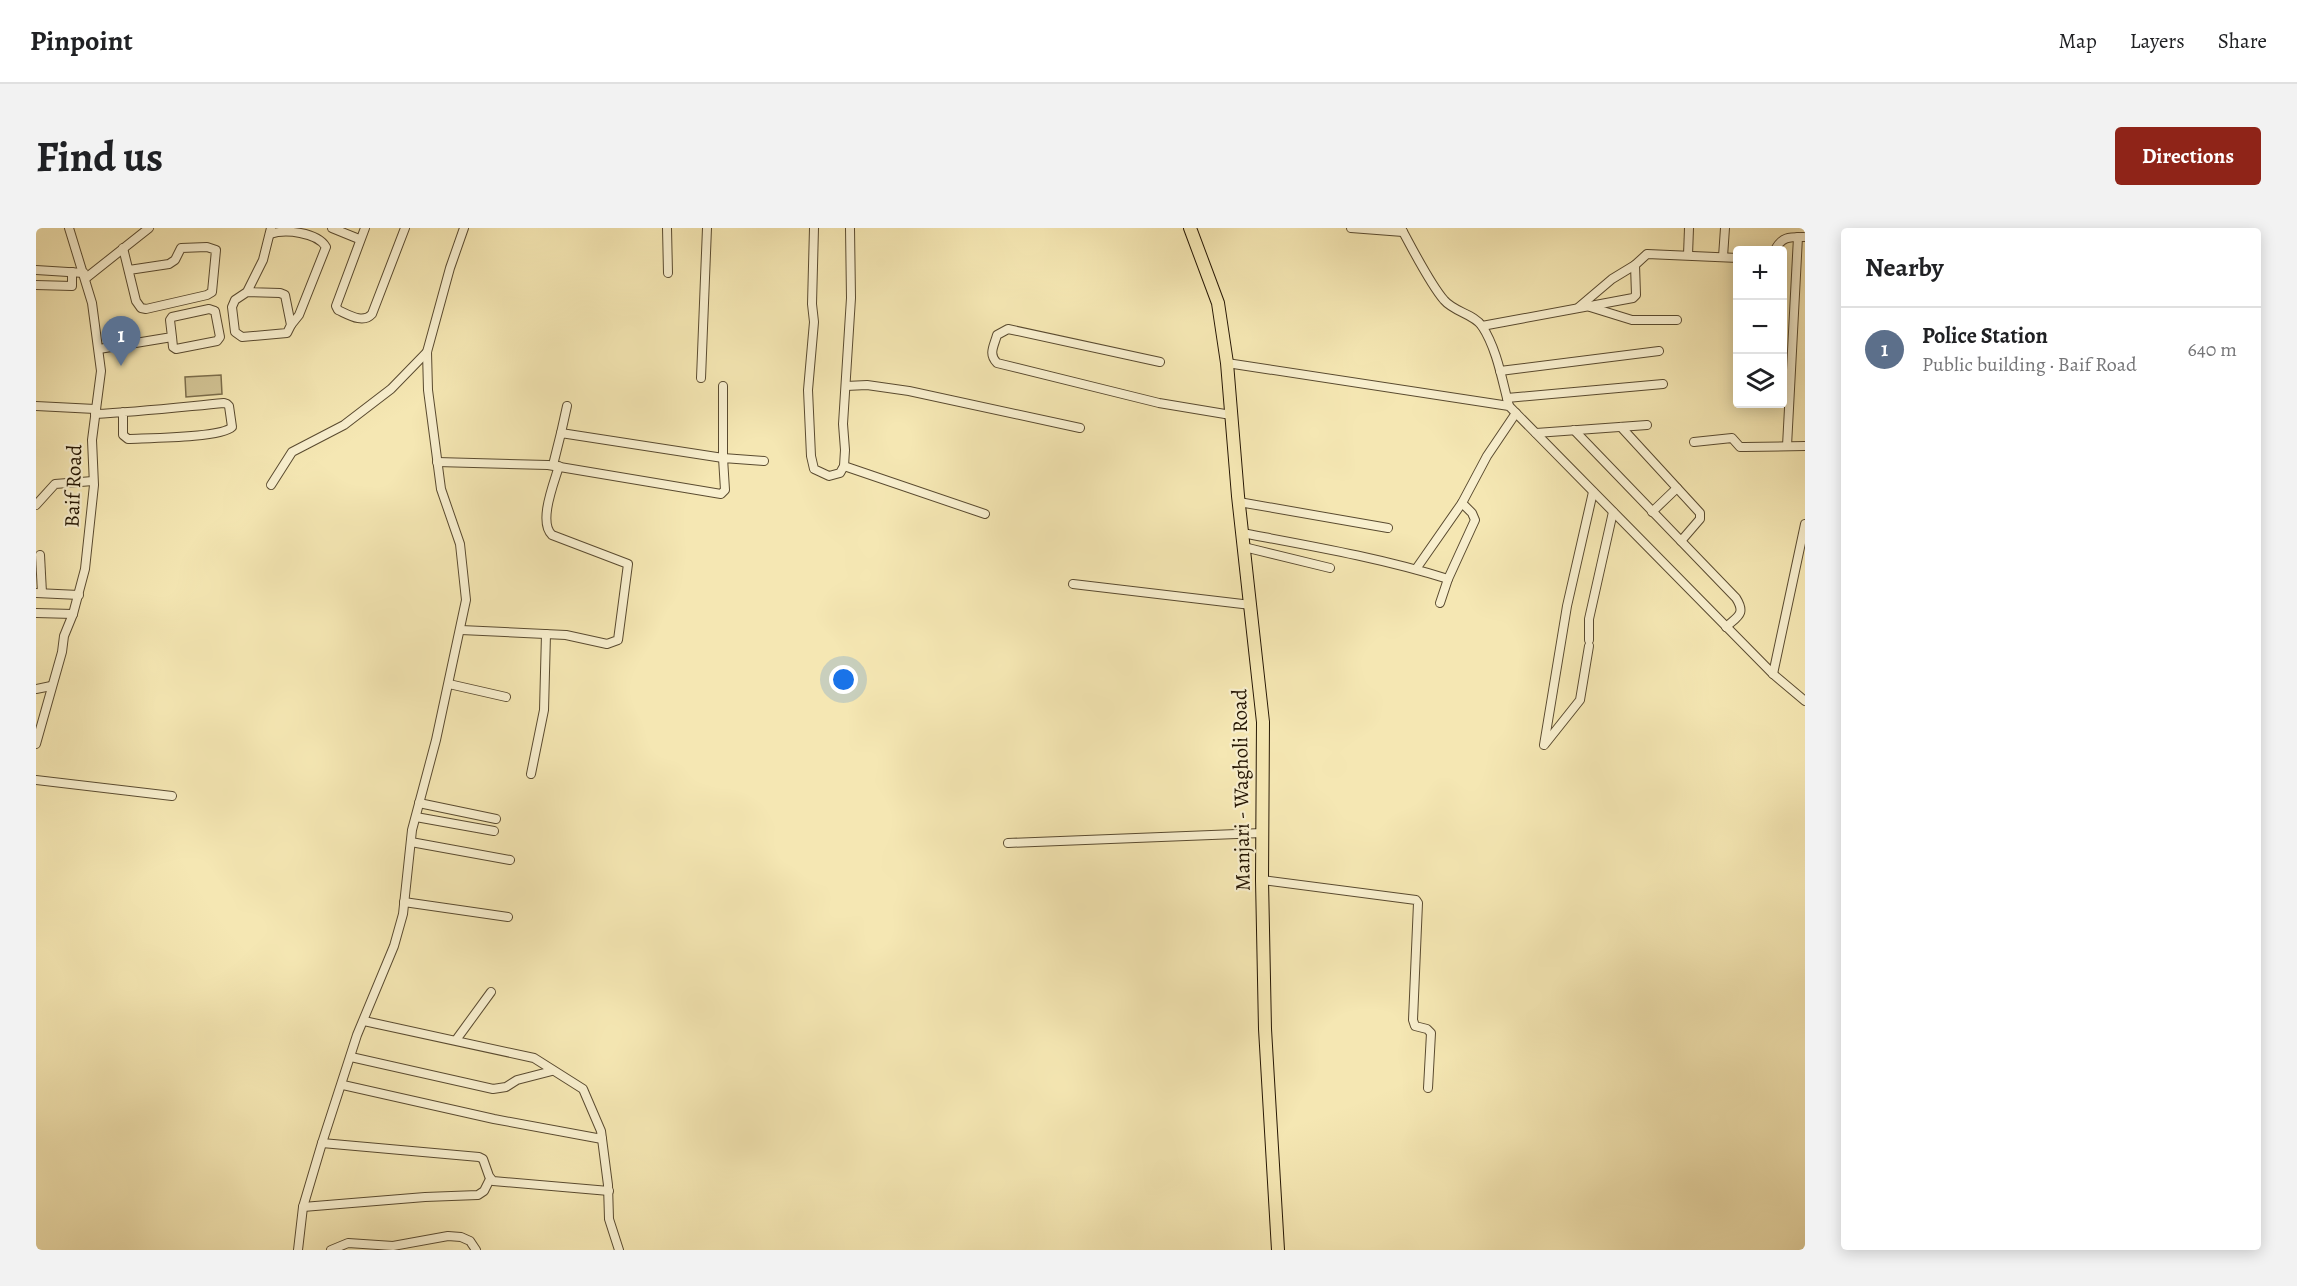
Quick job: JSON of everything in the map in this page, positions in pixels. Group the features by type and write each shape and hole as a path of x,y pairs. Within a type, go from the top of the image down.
{"main road":[{"name":"Manjari - Wagholi Road","path":"1190,228 1218,303 1227,363 1242,533 1263,722 1262,880 1267,1084 1278,1250"}],"street":[{"name":"Baif Road","path":"36,744 62,652 64,636 79,595 91,529 92,440 101,371 92,303 69,228"},
{"path":"36,270 85,275 149,228"},
{"path":"332,228 359,238"},
{"path":"365,228 359,238 336,306 338,310 365,319 372,314 405,228"},
{"path":"298,1250 303,1207 322,1143 364,1021 394,946 403,914 416,817 449,684 466,600 460,544 441,489 428,390 427,352 450,268 464,228"},
{"path":"667,228 668,273"},
{"path":"700,378 707,228"},
{"path":"814,228 812,304 814,322 808,390 811,456 814,469 829,476 840,473 844,466 843,424 851,298 850,228"},
{"path":"1351,228 1402,230 1444,300 1482,326 1500,371 1508,402 1516,413 1773,674 1805,701"},
{"path":"1688,255 1689,228"},
{"path":"1724,257 1725,228"},
{"path":"290,230 320,240 326,247 299,315 287,333 242,337 235,332 232,307 235,300 248,292 263,260 271,231 290,230"},
{"path":"1778,246 1782,239 1801,237 1787,446"},
{"path":"123,248 138,305 141,308 155,307 212,292 216,250 207,247 181,248 175,260 170,264 129,270"},
{"path":"1578,308 1612,279 1635,265 1647,254 1733,258"},
{"path":"1482,326 1635,297 1635,265"},
{"path":"36,285 72,286 72,272"},
{"path":"248,292 285,295 291,325"},
{"path":"1588,307 1632,320 1677,320"},
{"path":"209,309 215,310 220,337 217,341 177,349 173,347 172,336 170,320 172,316 209,309"},
{"path":"1160,362 1008,329 997,334 991,352 992,358 997,363 1159,403 1231,415"},
{"path":"99,349 172,336"},
{"path":"1500,371 1659,351"},
{"path":"271,485 292,452 344,425 391,389 427,352"},
{"path":"1227,363 1508,402 1663,384"},
{"path":"846,386 867,385 909,391 1080,428"},
{"path":"437,462 556,466 721,494 725,490 723,386"},
{"path":"36,406 95,412 123,412 227,404 230,406 232,427 227,431 190,436 128,439 123,435 123,412"},
{"path":"460,630 546,634 585,638 607,644 615,642 619,634 628,571 626,562 552,535 547,530 546,518 567,406"},
{"path":"1416,569 1462,502 1487,456 1516,413"},
{"path":"1536,433 1647,425"},
{"path":"1621,427 1698,510 1701,516 1681,541"},
{"path":"1574,430 1736,598 1742,607 1738,616 1726,627"},
{"path":"561,432 723,458 764,461"},
{"path":"1694,442 1729,438 1736,441 1740,447 1805,446"},
{"path":"844,466 985,514"},
{"path":"36,505 56,484 93,481"},
{"path":"1652,512 1677,488"},
{"path":"1593,492 1567,606 1544,745 1580,700 1589,643 1589,619 1613,512"},
{"path":"1239,502 1388,528"},
{"path":"1440,603 1448,579 1475,520 1462,502"},
{"path":"1773,674 1805,524"},
{"path":"1242,533 1318,547 1416,569 1448,579"},
{"path":"1244,548 1330,568"},
{"path":"40,555 39,593 79,595"},
{"path":"1073,584 1251,605"},
{"path":"36,613 73,614"},
{"path":"531,774 544,710 546,634"},
{"path":"449,684 506,697"},
{"path":"36,689 51,686"},
{"path":"36,780 172,796"},
{"path":"419,803 496,819"},
{"path":"416,817 494,831"},
{"path":"1008,843 1262,832"},
{"path":"411,842 510,860"},
{"path":"1262,880 1416,900 1418,903 1413,1020 1415,1026 1427,1029 1431,1033 1428,1088"},
{"path":"404,902 508,917"},
{"path":"456,1040 491,992"},
{"path":"364,1021 534,1058 583,1089 599,1124 609,1191 609,1219 620,1250"},
{"path":"351,1057 493,1089 501,1089 521,1079 552,1071"},
{"path":"343,1085 494,1119 602,1139"},
{"path":"303,1207 478,1195 484,1191 490,1179 483,1159 479,1156 322,1143"},
{"path":"490,1179 497,1182 609,1191"},
{"path":"332,1250 348,1243 393,1246 448,1236 461,1237 470,1241 476,1250"}],"shaded area":[{"path":"221,375 222,394 186,397 185,377"}],"place":[{"name":"Police Station","path":"121,366"}]}
